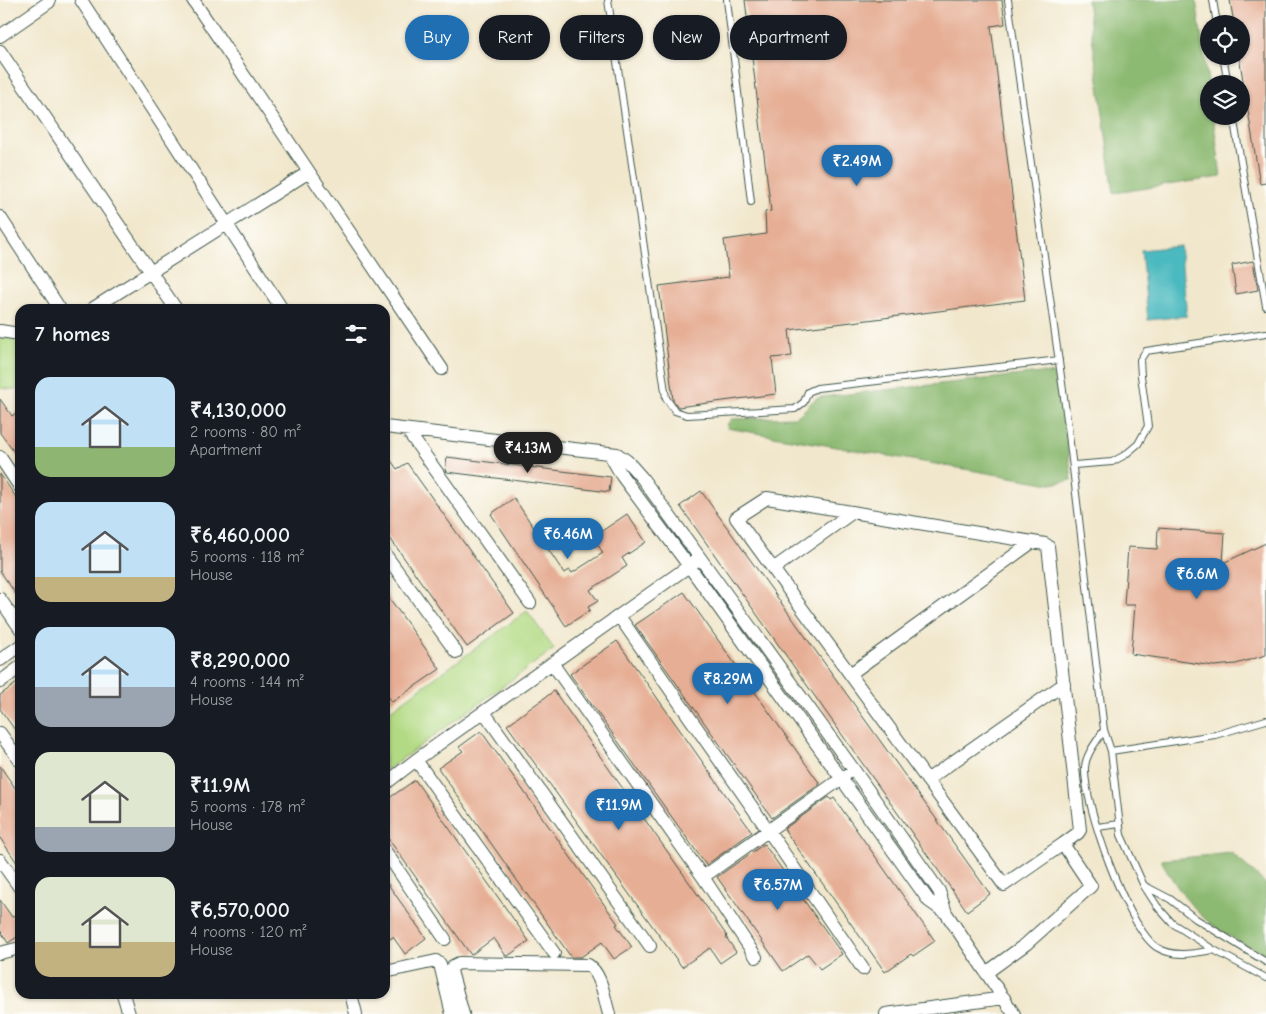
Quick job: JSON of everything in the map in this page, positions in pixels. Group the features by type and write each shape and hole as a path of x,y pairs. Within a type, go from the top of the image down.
{"street":[{"path":"81,0 279,304"},
{"path":"193,0 442,369"},
{"path":"0,36 49,1"},
{"path":"0,51 173,304"},
{"path":"100,304 309,172"},
{"path":"0,217 57,304"},
{"path":"0,331 15,333"},
{"path":"390,428 610,453 622,476 694,562 854,770 939,891 946,913 1014,1014"},
{"path":"407,430 530,602"},
{"path":"0,457 15,479"},
{"path":"768,498 1031,543 1045,544 1049,548 1080,830 1004,885 736,518 768,498"},
{"path":"772,569 852,512"},
{"path":"850,674 1031,543"},
{"path":"390,561 456,652"},
{"path":"390,780 694,562"},
{"path":"694,562 840,779 929,902 946,913"},
{"path":"0,598 15,620"},
{"path":"619,616 863,969"},
{"path":"0,660 15,650"},
{"path":"552,663 703,877 756,957"},
{"path":"0,682 15,671"},
{"path":"927,780 1064,684"},
{"path":"484,712 650,946"},
{"path":"0,733 15,754"},
{"path":"416,760 554,953"},
{"path":"703,877 854,770"},
{"path":"986,973 1026,944 1091,886 1063,844"},
{"path":"390,858 445,939"},
{"path":"0,860 15,881"},
{"path":"0,953 15,949"},
{"path":"390,971 436,961 440,964 452,1014"},
{"path":"463,1014 451,971 453,966 458,963 588,964 594,969 598,978 609,1014"},
{"path":"886,1014 1004,998"},
{"path":"124,999 129,1014"},
{"path":"352,999 356,1014"}],"lane":[{"path":"608,0 666,398 675,411 687,415 795,410 804,402 808,392 817,388 1059,360"},
{"path":"727,0 751,202"},
{"path":"1008,0 1074,465 1104,730 1111,751 1121,835 1144,886 1172,923 1214,950 1266,978"},
{"path":"1213,0 1216,15"},
{"path":"1235,125 1266,306"},
{"path":"1074,465 1112,462 1125,455 1138,444 1148,426 1140,360 1146,351 1266,333"},
{"path":"1111,751 1215,735 1266,720"},
{"path":"1104,730 1088,756 1085,767 1088,793 1097,827 1119,891 1141,930 1157,948 1174,954 1191,954 1214,950"},
{"path":"1097,827 1120,824"},
{"path":"1144,886 1170,899 1196,920 1266,962"}],"green space":[{"path":"1087,0 1196,0 1200,27 1200,65 1206,65 1207,75 1200,75 1200,125 1214,125 1221,177 1114,193"},
{"path":"0,337 15,339 15,390 0,388"},
{"path":"1041,373 1053,374 1059,382 1072,480 1051,484 727,428 728,423 732,419 795,417 813,401 821,397"},
{"path":"527,611 554,649 390,767 390,710"},
{"path":"1232,853 1266,884 1266,955 1226,934 1202,917 1179,890 1161,860"}],"water":[{"path":"1180,246 1187,316 1148,320 1141,250"}],"building":[{"path":"745,0 1002,0 1005,24 991,26 1025,300 789,330 792,356 772,358 776,394 678,407 673,400 659,286 729,277 724,240 766,234 765,212 771,211 752,60 847,60 847,15 747,15"},
{"path":"1230,0 1266,0 1266,183 1260,184 1250,123 1250,75 1242,75 1240,65 1250,65 1250,15 1232,15"},
{"path":"1253,261 1258,290 1236,294 1232,265"},
{"path":"0,399 12,416 15,414 15,453 0,433"},
{"path":"447,457 611,477 609,492 447,472 445,470"},
{"path":"390,459 397,469 407,463 514,613 467,647 390,538"},
{"path":"0,474 15,496 15,593 0,571"},
{"path":"701,491 990,894 967,911 680,506"},
{"path":"514,498 564,573 570,570 572,573 603,553 593,537 627,514 646,542 622,558 627,566 590,590 598,601 588,607 590,610 566,626 491,514"},
{"path":"1158,528 1225,533 1223,563 1266,543 1266,655 1236,664 1214,666 1131,654 1135,605 1124,605 1128,547 1157,549"},
{"path":"684,592 820,784 772,818 635,625"},
{"path":"390,599 440,669 392,702 390,699"},
{"path":"617,641 752,832 706,865 570,674"},
{"path":"15,684 15,730 0,709 0,695"},
{"path":"554,691 727,936 736,952 720,963 710,948 682,967 507,725"},
{"path":"481,731 618,924 616,925 632,947 614,959 602,942 581,957 571,957 438,768 463,751 459,747"},
{"path":"0,766 15,788 15,860 0,838"},
{"path":"415,780 529,941 506,956 494,938 471,955 390,841 390,798"},
{"path":"829,797 831,800 834,798 935,941 913,956 911,954 885,972 784,829"},
{"path":"764,844 842,954 820,969 808,954 783,971 717,877"},
{"path":"390,887 426,938 405,954 393,937 390,939"},
{"path":"0,900 12,917 15,916 15,938 8,943 0,930"}]}
